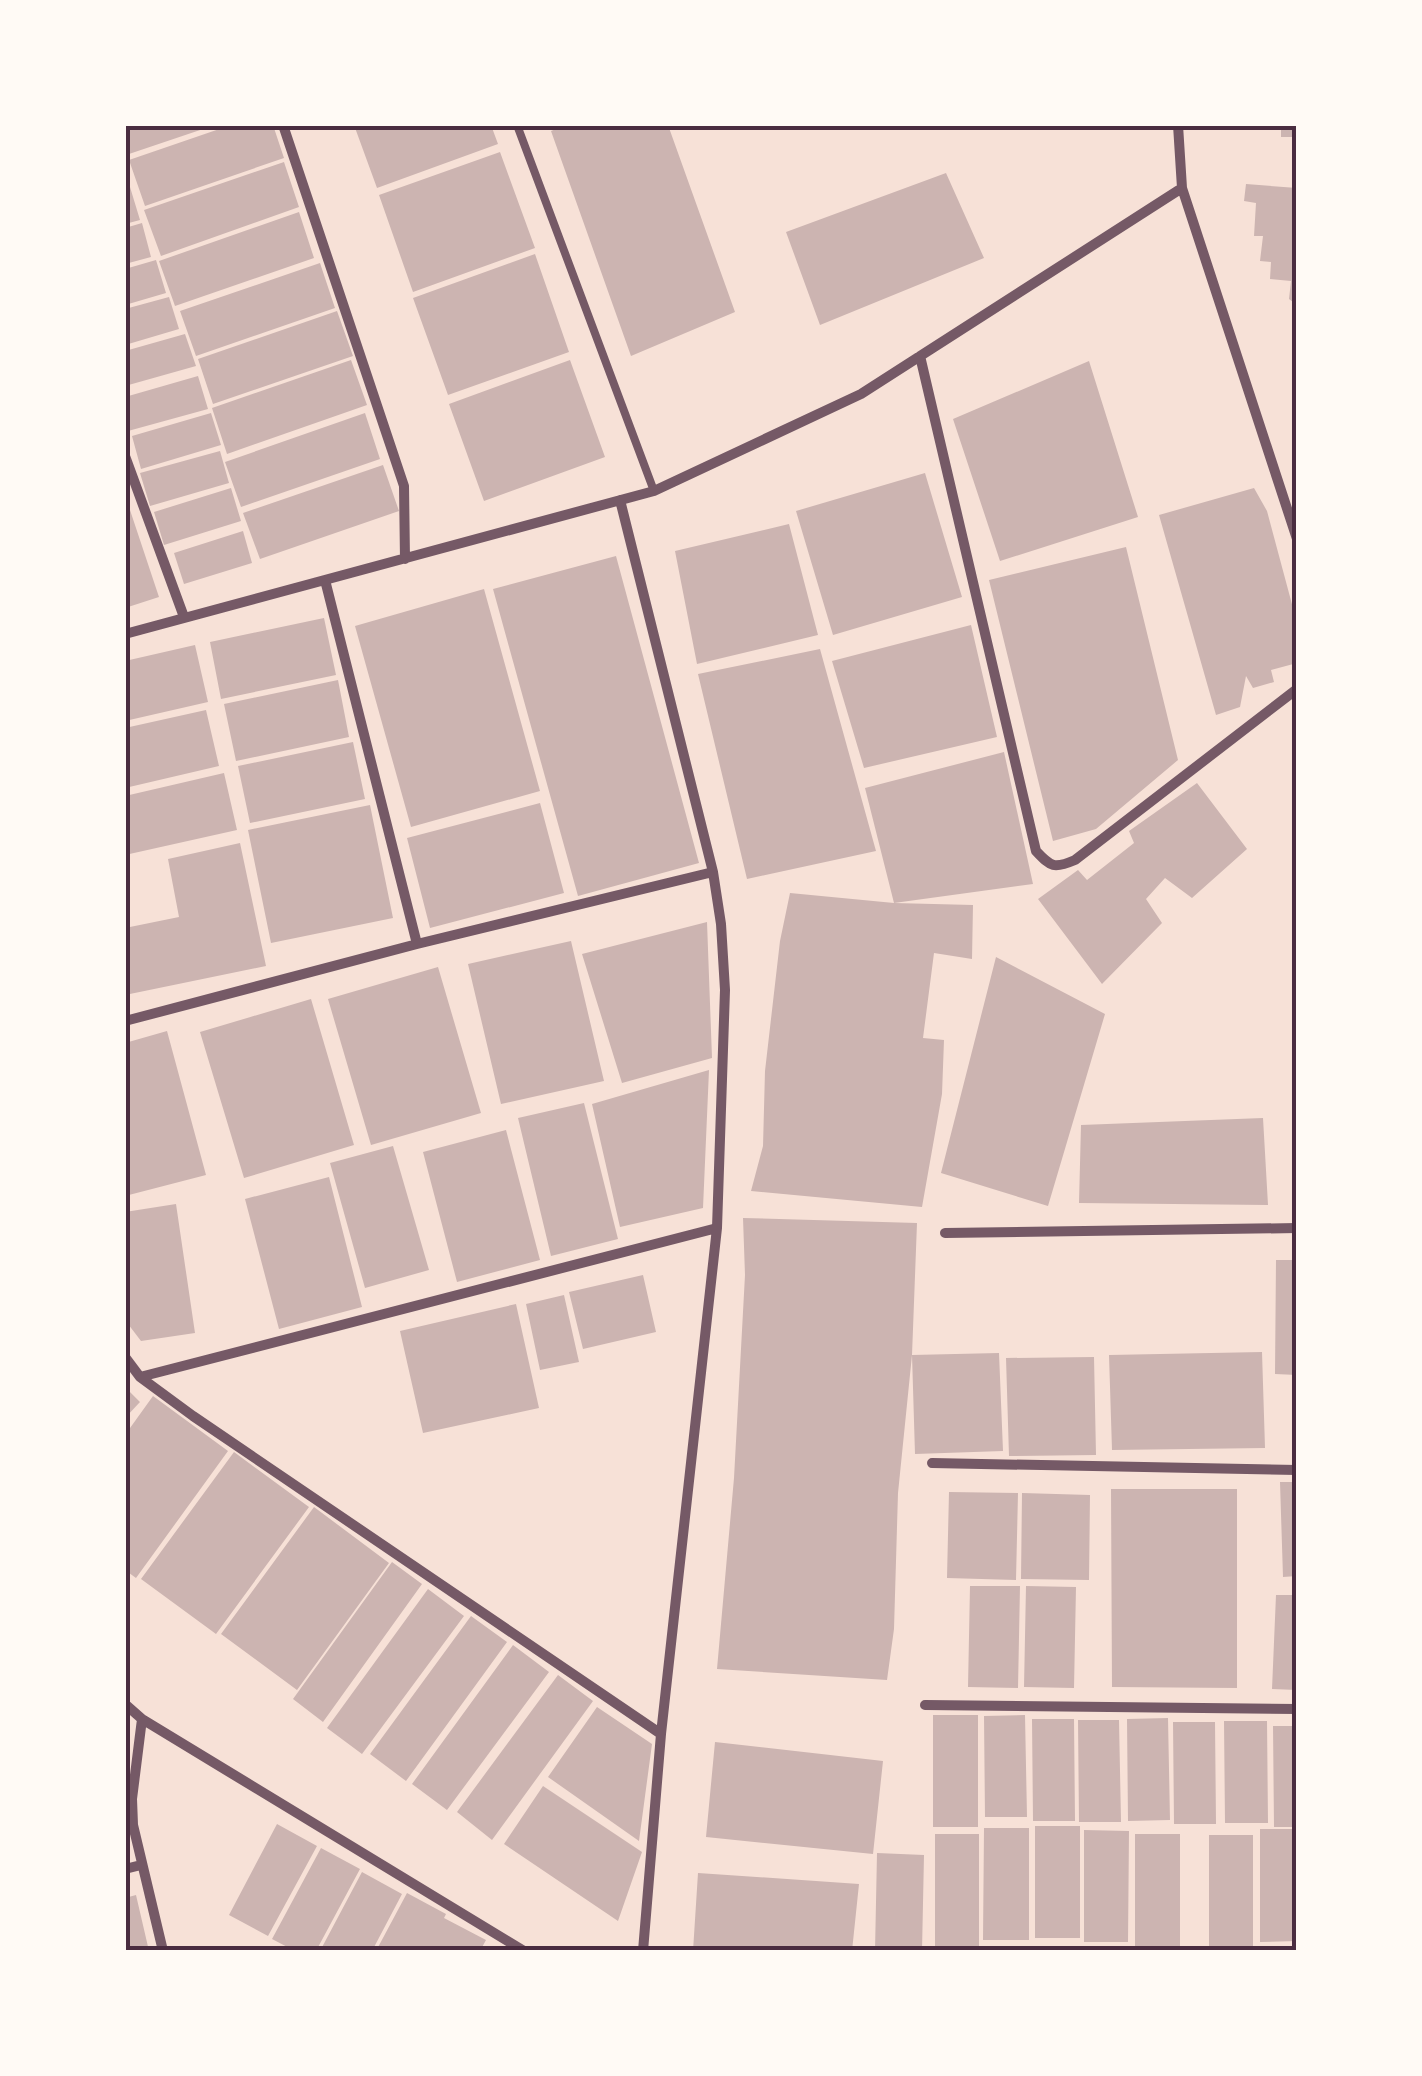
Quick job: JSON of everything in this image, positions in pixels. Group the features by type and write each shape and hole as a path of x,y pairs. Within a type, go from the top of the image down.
{"street":[{"path":"283,125 404,486 405,559"},
{"path":"1178,125 1182,188 1297,538"},
{"path":"125,634 654,492 861,394 1182,188"},
{"path":"920,356 1036,851 1048,864 1060,866 1075,860 1297,689"},
{"path":"125,456 184,617"},
{"path":"620,500 713,872 725,990 717,1228 661,1734 643,1951"},
{"path":"325,580 418,944"},
{"path":"125,1022 418,944 713,872"},
{"path":"140,1377 717,1228"},
{"path":"945,1233 1297,1228"},
{"path":"125,1357 140,1377 210,1427 661,1734"},
{"path":"932,1462 1297,1470"},
{"path":"125,1704 142,1719 524,1951"},
{"path":"925,1706 1297,1709"},
{"path":"142,1719 132,1799 134,1826 162,1951"},
{"path":"125,1868 141,1864"}],"lane":[{"path":"517,125 654,492"}],"building":[{"path":"125,125 211,125 212,126 129,154"},
{"path":"231,125 273,125 284,158 145,206 129,160"},
{"path":"354,125 491,125 498,144 377,188"},
{"path":"566,125 668,125 735,312 631,356 551,131"},
{"path":"1281,125 1297,125 1297,137 1281,137"},
{"path":"500,152 535,248 413,292 379,195"},
{"path":"284,162 299,207 161,256 144,210"},
{"path":"946,173 984,258 820,325 786,232"},
{"path":"1246,184 1297,188 1297,305 1289,299 1291,281 1270,279 1271,262 1260,261 1263,236 1254,236 1256,203 1244,201"},
{"path":"130,187 140,220 125,224 125,188"},
{"path":"299,212 314,258 175,306 159,261"},
{"path":"142,223 151,257 125,264 125,228"},
{"path":"535,254 569,352 448,395 413,298"},
{"path":"156,260 166,293 125,305 125,269"},
{"path":"320,263 335,308 196,356 180,311"},
{"path":"169,297 179,329 125,345 125,309"},
{"path":"337,311 353,356 213,404 198,359"},
{"path":"185,334 196,366 125,386 125,351"},
{"path":"351,360 367,405 227,454 212,408"},
{"path":"570,360 605,457 484,501 449,404"},
{"path":"1089,361 1138,517 1000,561 953,419"},
{"path":"198,376 208,409 128,431 125,397"},
{"path":"211,413 221,445 141,469 132,436"},
{"path":"365,413 380,459 241,507 225,462"},
{"path":"220,451 229,483 150,506 140,473"},
{"path":"383,465 399,511 260,559 243,513"},
{"path":"925,473 962,597 833,635 796,511"},
{"path":"231,488 241,521 164,545 154,512"},
{"path":"1254,488 1267,511 1297,623 1297,663 1271,670 1274,682 1253,688 1246,676 1240,707 1216,715 1159,515"},
{"path":"125,499 159,597 125,608"},
{"path":"789,524 818,635 697,664 675,551"},
{"path":"243,531 252,563 184,584 174,553"},
{"path":"1126,547 1178,760 1096,829 1053,841 989,580"},
{"path":"616,556 699,863 578,896 493,589"},
{"path":"484,589 540,791 411,827 355,626"},
{"path":"324,618 336,675 221,699 210,642"},
{"path":"971,625 997,737 864,768 832,661"},
{"path":"195,645 208,702 125,721 125,661"},
{"path":"820,649 876,851 747,879 698,674"},
{"path":"338,680 349,737 236,761 224,704"},
{"path":"206,710 219,766 125,788 125,728"},
{"path":"353,742 365,799 250,823 238,766"},
{"path":"1004,752 1033,884 894,903 865,788"},
{"path":"224,773 237,830 125,855 125,796"},
{"path":"1197,783 1247,849 1192,898 1165,878 1146,899 1162,923 1102,984 1038,899 1078,870 1087,880 1134,843 1129,831"},
{"path":"540,803 564,893 430,928 407,838"},
{"path":"370,805 393,918 271,943 248,830"},
{"path":"240,843 266,966 125,995 125,928 179,917 168,859"},
{"path":"790,893 894,903 973,905 972,959 934,953 923,1038 944,1040 942,1094 922,1207 751,1191 763,1146 765,1071 780,941"},
{"path":"707,922 712,1058 622,1083 582,954"},
{"path":"571,941 604,1081 501,1104 468,964"},
{"path":"996,957 1105,1014 1048,1206 941,1173"},
{"path":"438,967 481,1113 371,1145 328,999"},
{"path":"311,999 354,1145 244,1178 200,1032"},
{"path":"167,1031 206,1175 125,1196 125,1043"},
{"path":"709,1070 703,1208 620,1227 592,1104"},
{"path":"584,1103 618,1239 551,1256 518,1118"},
{"path":"1263,1118 1268,1205 1079,1203 1081,1125"},
{"path":"506,1130 540,1260 457,1282 423,1152"},
{"path":"393,1146 429,1270 365,1288 330,1163"},
{"path":"329,1177 362,1307 279,1329 245,1199"},
{"path":"176,1204 195,1333 141,1341 125,1320 125,1212"},
{"path":"743,1218 917,1223 912,1355 898,1493 894,1629 887,1680 717,1669 734,1478 745,1275"},
{"path":"1276,1260 1297,1260 1297,1375 1275,1374"},
{"path":"643,1275 656,1332 583,1349 569,1292"},
{"path":"564,1295 579,1362 540,1370 526,1304"},
{"path":"516,1304 539,1408 423,1433 400,1331"},
{"path":"1262,1352 1265,1448 1112,1450 1109,1355"},
{"path":"999,1353 1003,1451 915,1454 912,1355"},
{"path":"1094,1357 1096,1455 1009,1456 1006,1358"},
{"path":"125,1387 140,1402 125,1418"},
{"path":"153,1396 228,1451 136,1578 125,1570 125,1435"},
{"path":"234,1452 309,1507 216,1634 141,1579"},
{"path":"1280,1482 1297,1482 1297,1576 1283,1577"},
{"path":"1111,1489 1237,1489 1237,1688 1112,1687"},
{"path":"949,1492 1018,1493 1016,1580 947,1578"},
{"path":"1022,1493 1090,1495 1089,1580 1021,1579"},
{"path":"314,1507 389,1563 297,1690 221,1634"},
{"path":"392,1562 422,1584 323,1722 293,1699"},
{"path":"970,1586 1020,1586 1018,1688 968,1687"},
{"path":"1026,1586 1076,1587 1074,1688 1024,1687"},
{"path":"428,1589 464,1616 362,1754 327,1728"},
{"path":"1276,1595 1297,1595 1297,1690 1272,1689"},
{"path":"471,1616 507,1642 406,1781 370,1754"},
{"path":"513,1645 549,1672 447,1810 412,1784"},
{"path":"558,1675 593,1701 492,1840 457,1812"},
{"path":"597,1707 652,1744 639,1841 548,1777"},
{"path":"933,1715 978,1715 978,1827 933,1827"},
{"path":"1025,1715 1027,1817 985,1817 984,1716"},
{"path":"1168,1718 1170,1820 1128,1821 1127,1719"},
{"path":"1032,1719 1074,1719 1075,1821 1033,1821"},
{"path":"1078,1720 1119,1720 1121,1822 1079,1822"},
{"path":"1224,1721 1267,1721 1268,1823 1225,1823"},
{"path":"1173,1722 1215,1722 1216,1824 1174,1824"},
{"path":"1273,1726 1297,1726 1297,1827 1274,1827"},
{"path":"715,1742 883,1761 873,1854 706,1837"},
{"path":"543,1786 642,1852 618,1921 504,1844"},
{"path":"277,1824 317,1846 268,1936 229,1915"},
{"path":"1035,1826 1080,1826 1080,1938 1035,1938"},
{"path":"984,1828 1029,1828 1029,1940 983,1940"},
{"path":"1260,1829 1297,1829 1297,1941 1260,1942"},
{"path":"1084,1830 1129,1831 1128,1942 1084,1942"},
{"path":"935,1834 979,1834 979,1946 935,1946"},
{"path":"1135,1834 1180,1834 1180,1946 1135,1946"},
{"path":"1209,1835 1253,1835 1253,1947 1209,1947"},
{"path":"321,1848 360,1869 316,1951 295,1951 272,1939"},
{"path":"877,1853 924,1855 922,1951 875,1951"},
{"path":"362,1872 402,1894 372,1951 320,1951"},
{"path":"698,1873 859,1884 852,1951 693,1951"},
{"path":"407,1893 486,1940 480,1951 376,1951"},
{"path":"136,1895 149,1951 125,1951 125,1898"}]}
